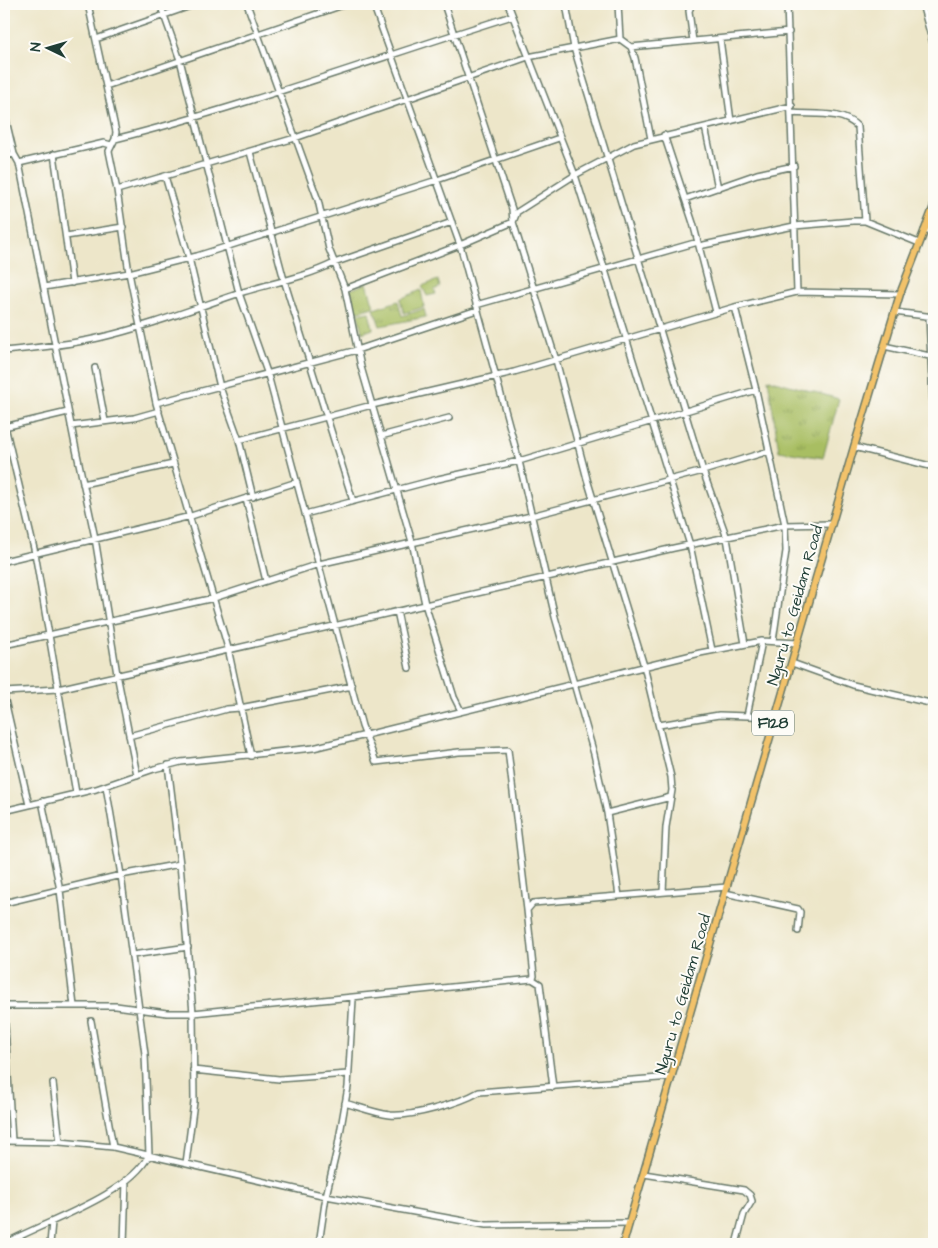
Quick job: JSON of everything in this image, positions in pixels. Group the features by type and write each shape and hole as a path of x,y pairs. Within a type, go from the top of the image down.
{"main road":[{"name":"Nguru to Geidam Road","path":"623,1244 894,312 934,206"}],"street":[{"path":"88,4 106,86 115,139"},
{"path":"160,4 180,60 239,294 268,375 362,726 376,762 459,752 508,750 534,976 532,979"},
{"path":"96,39 196,4"},
{"path":"247,4 322,215 334,263 345,288 357,350 412,542 425,604 454,697 461,711"},
{"path":"106,86 346,4"},
{"path":"373,4 460,245 519,461 545,578 608,813 620,896"},
{"path":"444,4 467,79 512,210 513,222 556,360 593,501 644,666 659,725 671,777 671,797 666,827 663,892"},
{"path":"508,4 575,175 690,544 712,650"},
{"path":"566,4 574,48 703,471 727,538 745,644"},
{"path":"618,4 620,39"},
{"path":"692,4 689,11 693,41"},
{"path":"787,4 797,292"},
{"path":"922,4 934,47"},
{"path":"250,756 228,648 191,516 186,509 156,403 129,274 123,227 109,150 115,139 195,118 278,93 391,53 512,16"},
{"path":"117,190 295,138 528,57 620,39 631,47 789,32"},
{"path":"720,39 731,121"},
{"path":"631,47 651,139"},
{"path":"345,288 460,245 513,222 517,212 575,175 634,144 664,135 792,106"},
{"path":"4,112 14,154 19,163 95,538 117,674 137,775"},
{"path":"792,113 836,115 850,118 858,127 865,221"},
{"path":"705,127 718,188"},
{"path":"664,135 699,244 716,312"},
{"path":"44,287 129,274 188,258 437,180 559,138"},
{"path":"19,163 104,142 111,145"},
{"path":"250,152 284,280 353,501"},
{"path":"4,156 14,154"},
{"path":"54,154 72,283"},
{"path":"685,199 757,174 794,166"},
{"path":"165,176 188,258 220,388 239,440 253,497"},
{"path":"156,403 220,388 357,350 477,307 699,244 794,226 865,221 919,243"},
{"path":"4,351 56,346 100,338 317,271 334,263 452,222"},
{"path":"66,236 123,227"},
{"path":"924,231 934,231"},
{"path":"239,440 326,416 495,377 627,340 716,312 797,292 900,294"},
{"path":"735,307 756,390 785,525 786,551 773,641"},
{"path":"894,312 932,317 934,426"},
{"path":"884,346 933,357"},
{"path":"95,368 105,421"},
{"path":"305,514 396,491 438,478 519,461 578,445 756,390"},
{"path":"71,426 134,418 159,411"},
{"path":"68,412 4,425 35,553 76,793"},
{"path":"381,436 449,418"},
{"path":"854,447 934,467"},
{"path":"4,645 108,620 214,598 319,564 593,501 769,451"},
{"path":"83,484 174,464"},
{"path":"4,561 191,516 297,482"},
{"path":"246,499 266,581"},
{"path":"29,805 4,694 58,689 228,648 690,544 785,525 831,524"},
{"path":"397,611 409,668"},
{"path":"4,811 106,786 168,765 304,750 712,650 762,641 798,643"},
{"path":"747,716 762,641"},
{"path":"792,663 853,685 934,704"},
{"path":"129,736 227,709 352,686"},
{"path":"659,725 720,715 776,716"},
{"path":"168,765 180,864 192,1013 194,1102 186,1163"},
{"path":"4,1244 52,1222 114,1189 143,1166 149,1155 145,1054 140,1009 106,786"},
{"path":"608,813 671,797"},
{"path":"42,801 60,890 74,1006"},
{"path":"4,903 121,875 180,864"},
{"path":"527,910 533,903 663,892 726,890 798,909 800,912 798,931"},
{"path":"132,955 188,948"},
{"path":"12,1141 4,1008 74,1006 192,1013 353,999 532,979 540,984 553,1087"},
{"path":"319,1244 326,1196 345,1103 353,999"},
{"path":"91,1021 113,1147"},
{"path":"193,1070 279,1079 348,1074"},
{"path":"345,1103 390,1115 403,1114 461,1101 479,1092 672,1077"},
{"path":"53,1083 60,1142"},
{"path":"4,1141 60,1142 113,1147 326,1196 486,1225 629,1223"},
{"path":"644,1174 695,1184 744,1190 750,1195 752,1201 744,1214 736,1244"},
{"path":"124,1244 126,1180"},
{"path":"50,1244 52,1222"}],"green space":[{"path":"438,280 440,287 434,290 436,294 427,296 422,286"},
{"path":"367,283 374,307 356,312 350,290"},
{"path":"421,290 424,307 404,313 400,299"},
{"path":"398,301 402,316 424,309 426,317 380,326 374,309"},
{"path":"369,312 373,329 362,333 358,314"},
{"path":"768,379 839,399 823,458 779,451"}]}
